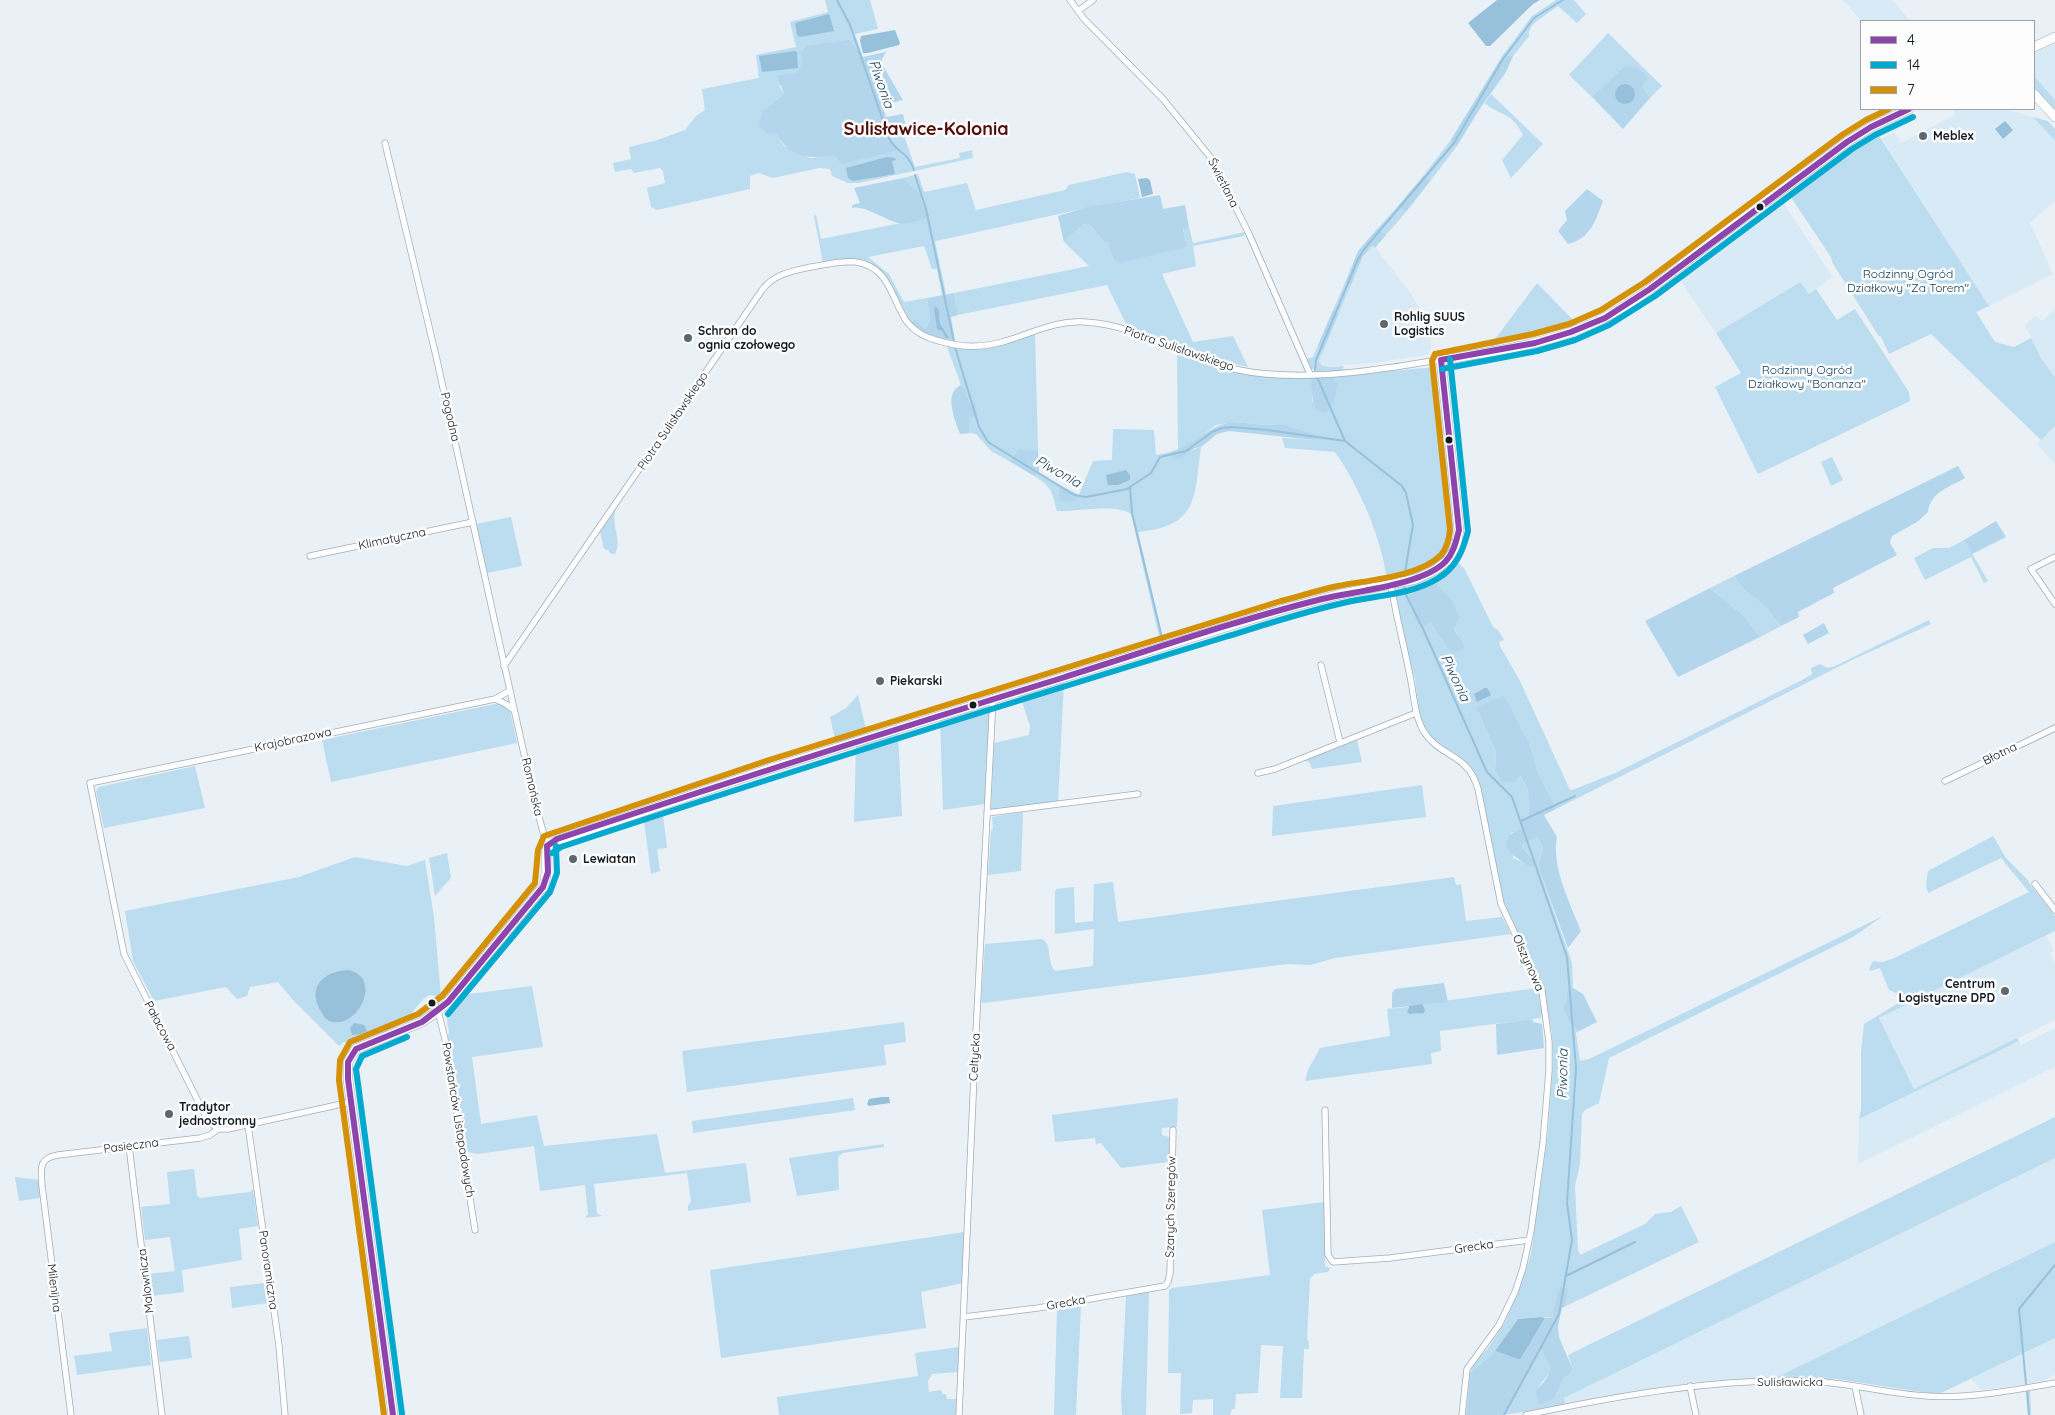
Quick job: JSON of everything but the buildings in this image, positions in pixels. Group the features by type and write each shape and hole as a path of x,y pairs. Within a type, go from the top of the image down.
{"street":[{"name":"Świetlana","path":"1070,0 1078,11 1163,99 1211,158 1249,234 1310,374"},
{"path":"1078,11 1093,0"},
{"path":"2035,47 2055,37"},
{"path":"2035,95 2055,117"},
{"path":"547,846 557,839 697,792 993,698 1309,602 1404,582 1426,575 1442,565 1453,553 1458,540 1458,518 1441,360 1485,353 1539,341 1575,331 1605,318 1652,287 1847,142 1871,127 1907,110"},
{"name":"Pogodna","path":"385,143 405,222 510,691"},
{"name":"Piotra Sulisławskiego","path":"504,666 762,290 770,280 780,275 844,262 864,264 877,271 887,281 903,315 911,327 922,335 947,344 990,345 1010,340 1050,325 1066,322 1087,322 1130,330 1212,362 1239,370 1270,374 1377,370 1441,360"},
{"name":"Klimatyczna","path":"310,556 473,522"},
{"path":"2055,557 2032,569 2055,604"},
{"name":"Olszynowa","path":"1391,585 1416,713 1423,730 1433,742 1466,765 1473,775 1478,789 1501,904 1542,991 1549,1042 1550,1070 1544,1137 1529,1240 1521,1275 1510,1303 1494,1334 1468,1369 1462,1415"},
{"path":"1321,665 1340,742"},
{"name":"Krajobrazowa","path":"90,783 495,698 510,691"},
{"name":"Romańska","path":"393,1415 347,1068 352,1052 360,1046 422,1022 438,1011 543,888 548,872 547,846 542,834 510,691"},
{"path":"495,698 514,710"},
{"name":"Celtycka","path":"959,1415 975,1044 993,698"},
{"path":"1258,773 1275,769 1416,713"},
{"name":"Błotna","path":"1945,782 2055,728"},
{"name":"Pałacowa","path":"90,783 118,931 126,961 205,1116 211,1125 218,1129"},
{"path":"987,813 1138,794"},
{"path":"2035,884 2055,910"},
{"name":"Powstańców Listopadowych","path":"438,1011 445,1039 475,1230"},
{"path":"218,1129 248,1125 351,1102"},
{"name":"Grecka","path":"1325,1110 1328,1250 1330,1260 1338,1263 1372,1260 1529,1240"},
{"name":"Panoramiczna","path":"248,1125 279,1346 285,1415"},
{"name":"Pasieczna","path":"44,1161 49,1157 58,1155 207,1136 218,1129"},
{"name":"Szarych Szeregów","path":"1167,1284 1170,1273 1173,1130"},
{"name":"Malownicza","path":"129,1146 162,1415"},
{"name":"Milenijna","path":"44,1161 41,1170 42,1186 71,1415"},
{"name":"Grecka","path":"964,1317 1038,1308 1157,1289 1167,1284"},
{"name":"Sulisławicka","path":"1526,1415 1690,1386 1792,1381 1855,1386 1937,1397 2000,1392 2055,1383"},
{"path":"1690,1386 1696,1415"},
{"path":"1855,1386 1862,1415"}],"shaded area":[{"path":"1497,0 1540,0 1533,4 1490,46 1486,46 1468,23"},
{"path":"1843,0 1892,0 1909,20 1860,20"},
{"path":"829,14 834,31 800,37 797,35 795,23"},
{"path":"895,30 899,45 863,53 860,41 861,36"},
{"path":"849,40 863,57 886,52 882,59 882,64 903,100 882,105 886,117 903,114 907,132 888,136 894,146 900,150 842,164 835,156 809,157 795,153 777,135 768,134 759,126 763,110 784,94 777,76 796,73 802,62 801,52 806,46"},
{"path":"2055,43 2055,100 2035,77 2035,53"},
{"path":"797,52 798,68 762,72 759,56"},
{"path":"1503,55 1513,56 1506,72 1479,110 1457,146 1450,141"},
{"path":"1624,66 1637,67 1648,79 1642,87 1650,98 1623,129 1592,97"},
{"path":"1625,84 1632,87 1635,94 1632,101 1625,104 1618,101 1615,94 1618,87"},
{"path":"1953,110 2010,110 2033,117 2055,141 2055,201 2030,223 2053,274 1989,306 1882,139 1894,131 1901,143 1955,115"},
{"path":"2005,121 2013,130 2003,139 1995,129"},
{"path":"887,157 895,158 896,160 892,161 895,174 853,181 848,178 846,168"},
{"path":"1424,175 1431,180 1406,212 1398,206"},
{"path":"903,178 920,193 927,218 901,223 863,209 852,208 852,205 860,203 854,188"},
{"path":"1147,178 1150,180 1153,194 1142,197 1138,179"},
{"path":"1587,189 1603,201 1595,222 1587,233 1582,238 1568,244 1558,231 1567,220 1565,211"},
{"path":"1160,195 1163,209 1185,205 1189,227 1183,229 1187,247 1121,263 1113,259 1108,243 1103,241 1090,225 1084,224 1064,242 1058,216 1088,207"},
{"path":"1781,199 1833,277 1809,294 1799,282 1716,333 1678,277"},
{"path":"1378,228 1386,235 1375,248 1373,245 1363,256 1351,285 1345,283 1358,251"},
{"path":"1373,244 1412,295 1422,313 1430,335 1431,349 1427,355 1381,362 1325,367 1319,361 1363,256"},
{"path":"954,293 958,315 951,317 955,341 932,336 911,323 915,320 925,329 930,320 927,298"},
{"path":"936,307 939,312 941,325 949,338 946,338 942,331 937,329 934,308"},
{"path":"2055,309 2055,377 2042,360 2025,325 2035,316 2042,321"},
{"path":"1333,310 1339,313 1323,351 1318,345"},
{"path":"1309,376 1331,376 1338,384 1333,404 1325,413 1317,410 1315,406"},
{"path":"961,385 966,392 970,404 975,404 978,416 970,418 969,433 960,434 953,414 951,400 956,389"},
{"path":"1234,422 1265,425 1282,424 1320,436 1315,440 1229,431 1217,434 1201,447 1195,448 1183,457 1172,460 1170,452 1187,445 1217,427"},
{"path":"2055,426 2055,464 2037,444"},
{"path":"1018,449 1038,450 1039,472 1034,476 1009,461"},
{"path":"1958,466 1965,478 1947,487 1937,495 1930,505 1928,512 1917,522 1892,536 1890,543 1897,555 1833,588 1834,593 1798,612 1799,617 1781,626 1765,606 1745,591 1734,576"},
{"path":"1126,470 1130,475 1130,480 1118,485 1108,485 1106,475"},
{"path":"1060,485 1079,495 1075,501 1062,502 1058,495"},
{"path":"1996,521 2006,537 1972,554 1964,540"},
{"path":"1433,581 1450,598 1460,617 1454,627 1464,649 1452,654 1431,622 1423,628 1408,597"},
{"path":"1710,588 1744,616 1760,637 1678,677 1645,621"},
{"path":"1824,623 1829,633 1808,644 1803,635"},
{"path":"1487,688 1491,695 1477,702 1474,694"},
{"path":"1504,696 1530,745 1537,770 1556,809 1544,815 1557,837 1556,848 1559,872 1581,931 1568,948 1538,866 1543,848 1538,837 1522,844 1536,866 1527,866 1513,855 1506,845 1508,838 1512,834 1523,828 1521,821 1529,817 1528,789 1520,775 1515,782 1502,782 1495,771 1496,752 1476,707"},
{"path":"2046,936 2054,951 2050,953 2055,963 2055,1020 1914,1089 1879,1018"},
{"path":"348,970 358,974 364,982 363,1001 351,1017 343,1021 331,1022 326,1019 317,1004 316,989 324,978 339,971"},
{"path":"1444,983 1448,1002 1392,1008 1392,993 1395,989"},
{"path":"1573,988 1583,994 1597,1022 1579,1031 1570,1024 1563,1009 1567,998 1567,991"},
{"path":"1422,1004 1425,1010 1424,1013 1409,1014 1407,1012 1409,1006"},
{"path":"1532,1019 1533,1022 1542,1024 1544,1048 1497,1055 1496,1024"},
{"path":"354,1023 364,1025 367,1031 352,1035 350,1028"},
{"path":"2055,1028 2055,1067 1858,1164 1859,1119 2019,1041 2021,1045"},
{"path":"889,1097 890,1103 869,1106 867,1104 869,1099"},
{"path":"2055,1158 2055,1242 1775,1378 1674,1385 1565,1405 1564,1398"},
{"path":"1561,1287 1568,1289 1566,1306 1562,1308 1558,1326 1559,1337 1573,1370 1563,1380 1555,1398 1539,1404 1536,1390 1550,1371 1548,1361 1540,1350 1504,1415 1466,1415 1470,1373 1495,1351 1520,1360 1545,1318 1552,1318 1557,1294"},
{"path":"1545,1318 1520,1360 1495,1351 1518,1319"},
{"path":"2055,1338 2055,1375 2041,1382 1981,1390 1971,1379"}],"green space":[{"path":"825,0 870,0 878,29 855,34 863,57 802,62 796,73 779,86 784,94 763,110 768,134 777,135 784,146 810,158 900,150 891,142 888,136 903,133 915,167 960,158 959,153 972,150 973,158 859,183 848,183 832,176 830,169 819,168 773,178 758,173 750,176 750,189 657,210 651,207 647,188 665,183 663,171 660,168 634,173 631,169 615,172 613,163 631,159 629,147 654,141 685,130 696,116 705,110 702,89 759,78 756,55 796,47 790,22 828,12"},
{"path":"1556,0 1574,0 1586,14 1577,23 1558,6 1533,24 1529,31 1529,36 1513,56 1503,55 1532,16"},
{"path":"1608,33 1662,86 1650,98 1642,87 1648,79 1624,66 1592,97 1569,75"},
{"path":"2035,77 2055,100 2055,110 2035,89"},
{"path":"1491,94 1543,144 1511,178 1502,160 1523,135 1519,127 1510,118 1485,103"},
{"path":"2033,117 2048,121 2055,129 2055,141"},
{"name":"Rodzinny Ogród Działkowy \"Za Torem\"","path":"1876,131 1989,306 1976,312 1995,342 2014,347 2031,338 2042,360 2055,377 2055,426 2041,440 1931,334 1889,354 1881,337 1832,262 1831,257 1788,193"},
{"path":"1450,141 1457,146 1431,180 1424,175"},
{"path":"1127,172 1135,174 1140,198 935,241 946,294 942,295 937,269 932,269 924,246 868,257 889,274 904,302 927,298 930,320 925,329 911,323 888,280 871,265 823,263 814,216 816,214 821,239 926,218 920,193 903,178 918,174 924,192 967,183 976,210 1065,190 1069,185"},
{"path":"1398,206 1406,212 1386,235 1378,228"},
{"path":"1084,224 1090,225 1103,241 1108,243 1113,259 1187,247 1183,228 1189,227 1193,243 1245,232 1244,236 1193,246 1196,266 1162,274 1193,342 1233,336 1248,367 1217,359 1128,328 1107,285 958,315 954,293 1089,266 1064,242"},
{"name":"Rodzinny Ogród Działkowy \"Bonanza\"","path":"1800,282 1809,294 1816,289 1837,320 1855,309 1909,392 1910,401 1758,474 1715,387 1741,373 1716,333"},
{"path":"1345,283 1351,285 1339,313 1333,310"},
{"path":"1537,283 1578,325 1489,347"},
{"path":"1035,332 1038,450 1018,449 1009,461 991,451 976,434 969,433 970,404 947,347 970,349"},
{"path":"1318,345 1323,351 1319,361 1321,364 1330,367 1344,366 1342,370 1317,371 1311,368 1306,359 1313,357"},
{"path":"1177,351 1222,368 1309,376 1313,386 1312,402 1331,376 1436,367 1453,522 1449,550 1443,559 1425,571 1387,580 1375,530 1353,481 1335,452 1285,448 1282,438 1315,440 1319,436 1282,424 1265,425 1234,422 1216,425 1191,444 1178,451"},
{"path":"1113,429 1154,430 1156,455 1170,452 1172,460 1201,447 1194,495 1190,506 1183,516 1173,523 1158,529 1138,532 1163,638 1160,641 1131,514 1106,508 1057,511 1050,490 1034,476 1039,472 1060,485 1058,495 1078,497 1093,461 1112,460"},
{"path":"1832,457 1843,480 1831,486 1821,462"},
{"path":"616,509 614,520 618,543 615,554 611,554 608,550 604,549 600,531"},
{"path":"511,517 522,566 487,573 476,524"},
{"path":"1964,540 1988,581 1984,583 1971,557 1925,580 1914,558 1933,548 1949,548"},
{"path":"1456,561 1464,568 1493,627 1499,631 1504,640 1499,642 1500,646 1520,681 1570,790 1615,773 1802,680 1812,674 1811,668 1820,664 1828,668 1835,666 1929,620 1931,624 1852,660 1556,809 1537,770 1530,745 1476,707 1496,752 1495,771 1502,782 1519,774 1528,789 1529,817 1521,823 1523,828 1511,833 1513,858 1527,866 1536,866 1522,844 1538,837 1543,848 1538,866 1572,963 1573,988 1567,991 1567,998 1563,1009 1570,1024 1579,1031 1576,1033 1580,1061 1589,1059 1883,916 1853,937 1609,1058 1599,1103 1585,1110 1582,1114 1580,1164 1575,1186 1578,1250 1580,1255 1645,1224 1655,1214 1671,1212 1681,1206 1699,1242 1566,1306 1568,1289 1557,1294 1552,1318 1518,1319 1495,1351 1470,1373 1474,1363 1488,1348 1505,1322 1531,1254 1548,1133 1553,1061 1552,1033 1543,987 1504,904 1477,777 1467,764 1429,734 1420,712 1415,679 1398,621 1395,598 1396,589 1428,579","holes":["1450,598 1456,622 1454,627 1459,639 1452,653 1431,621 1423,628"]},
{"path":"1734,576 1745,591 1765,606 1781,626 1760,637 1744,616 1710,588"},
{"path":"1064,681 1058,803 991,811 994,743 1029,735 1030,726 1019,693"},
{"path":"858,695 867,733 836,744 830,717 846,708"},
{"path":"500,703 510,710 517,743 331,782 322,740"},
{"path":"986,705 990,707 985,804 943,810 940,719"},
{"path":"898,732 902,816 854,822 856,745"},
{"path":"1357,740 1362,762 1312,769 1310,763 1305,760"},
{"path":"195,766 205,808 104,828 96,791 99,787"},
{"path":"1422,785 1426,817 1272,836 1273,806"},
{"path":"669,805 663,815 667,848 657,849 660,871 651,874 644,821 636,816"},
{"path":"1023,812 1021,871 988,875 991,831 993,828 992,817"},
{"path":"1993,836 2006,858 2029,881 2055,916 2055,931 1879,1018 1914,1089 2017,1038 2019,1041 1859,1119 1861,1110 1861,1052 1864,1024 1900,1002 1896,993 1889,990 1880,968 1870,971 1869,969 1873,961 1882,962 1892,959 2029,892 2001,858 1928,893 1926,884 1928,871"},
{"path":"447,853 451,878 435,896 429,858"},
{"path":"355,857 407,866 425,860 434,917 441,997 429,995 396,1027 375,1035 347,1043 344,1042 339,1046 293,1000 278,982 250,987 247,996 237,999 226,987 154,1001 133,961 125,911 299,877"},
{"path":"1454,877 1456,885 1461,884 1466,921 1502,917 1511,934 1335,958 1311,965 1287,964 981,1002 985,944 1042,939 1049,949 1052,967 1055,971 1093,966 1094,929 1055,934 1056,889 1074,887 1075,923 1093,921 1094,884 1113,882 1118,922"},
{"path":"532,986 543,1047 472,1057 481,1124 537,1115 544,1146 657,1134 665,1173 746,1163 751,1202 688,1211 691,1201 687,1173 594,1184 597,1213 602,1216 585,1218 588,1214 585,1185 540,1191 534,1146 478,1154 467,1152 446,1013 462,995"},
{"path":"1537,988 1543,1015 1540,1018 1440,1031 1441,1051 1431,1053 1432,1064 1305,1081 1308,1070 1320,1048 1390,1036 1387,1009 1408,1007 1407,1012 1409,1014 1417,1014 1423,1006 1422,1004"},
{"path":"904,1022 906,1042 884,1045 886,1065 687,1092 682,1051"},
{"path":"853,1098 855,1110 693,1133 692,1121"},
{"path":"1178,1098 1177,1127 1162,1128 1162,1135 1169,1137 1169,1162 1121,1168 1101,1143 1096,1144 1095,1138 1055,1142 1052,1115"},
{"path":"2055,1117 2055,1158 1564,1398 1565,1405 1504,1415 1540,1350 1549,1360 1550,1372 1536,1390 1555,1398 1563,1380 1573,1370 1568,1355"},
{"path":"884,1144 884,1147 843,1153 838,1157 839,1190 797,1196 789,1158"},
{"path":"194,1169 197,1195 200,1198 250,1192 253,1189 258,1226 239,1229 242,1260 182,1270 184,1292 152,1296 149,1274 175,1271 170,1237 145,1240 141,1207 170,1204 167,1172"},
{"path":"15,1177 39,1180 40,1198 19,1201"},
{"path":"1324,1202 1325,1266 1330,1268 1328,1272 1314,1274 1310,1279 1307,1339 1309,1349 1304,1349 1302,1398 1280,1398 1283,1346 1261,1345 1258,1393 1236,1394 1235,1409 1232,1409 1230,1415 1213,1415 1213,1399 1193,1400 1192,1413 1180,1414 1181,1373 1168,1373 1169,1290 1172,1288 1270,1275 1262,1210"},
{"path":"965,1232 963,1283 921,1292 926,1328 721,1358 710,1270"},
{"path":"2055,1242 2055,1338 1941,1393 1929,1393 1836,1379 1775,1378"},
{"path":"265,1283 268,1303 232,1308 230,1287"},
{"path":"1149,1292 1146,1415 1122,1415 1121,1398 1126,1296"},
{"path":"1081,1305 1076,1415 1054,1415 1057,1308"},
{"path":"147,1328 151,1365 77,1375 74,1356 112,1351 109,1333"},
{"path":"189,1336 192,1358 160,1362 157,1340"},
{"path":"959,1347 958,1372 932,1374 928,1381 929,1392 941,1390 943,1394 946,1394 947,1399 957,1399 956,1415 779,1415 777,1397 918,1376 915,1353"},
{"path":"2026,1391 2030,1391 2031,1415 2028,1415"}],"waterway":[{"name":"Piwonia","path":"837,0 850,25 889,138 895,147 905,155 914,170"},
{"path":"1315,370 1316,360 1358,259 1365,248 1454,143 1503,59 1534,18 1563,0"},
{"name":"Piwonia","path":"915,175 926,209 954,342"},
{"name":"Piwonia","path":"955,347 979,427 988,442 1074,495 1086,497 1127,489 1151,473 1160,457 1186,451 1212,432 1222,428 1267,430 1345,441 1402,486 1406,493 1413,525 1404,578"},
{"path":"1317,377 1345,441"},
{"path":"1130,487 1132,513 1163,642"},
{"name":"Piwonia","path":"1404,585 1405,593 1487,772 1512,797 1567,957 1576,1068 1567,1203 1572,1240 1559,1314 1504,1415"},
{"path":"1521,821 1575,796"},
{"path":"1566,1276 1635,1242"},
{"path":"2026,1384 2019,1309 2055,1265"},
{"path":"2027,1391 2029,1415"}],"transit line":[{"name":"7","path":"384,1415 339,1080 340,1060 350,1042 418,1014 442,996 535,883 538,850 544,836 769,760 1281,601 1331,588 1407,573 1420,568 1441,555 1445,549 1450,530 1432,361 1435,354 1533,334 1569,324 1601,310 1645,282 1842,135 1887,110"},
{"name":"4","path":"1441,360 1535,343 1571,332 1605,318 1650,289 1847,142 1871,127 1907,110"},
{"name":"14","path":"1442,369 1537,351 1575,340 1609,325 1655,296 1852,149 1875,135 1913,117"},
{"name":"14","path":"552,853 561,847 809,766 1059,688 1304,613 1352,601 1407,591 1437,579 1444,575 1458,558 1468,531 1450,359"},
{"name":"4","path":"547,846 557,839 809,757 1191,637 1322,599 1388,586 1422,576 1436,569 1451,554 1459,530 1441,360"},
{"name":"4","path":"393,1415 348,1079 348,1062 356,1049 422,1022 448,1002 543,887 548,872 547,846"},
{"name":"14","path":"448,1014 550,892 557,873 556,846"},
{"name":"14","path":"402,1414 356,1069 362,1056 407,1037"}],"place":[{"name":"Meblex","path":"1923,136"},
{"name":"Rohlig SUUS Logistics","path":"1384,324"},
{"name":"Schron do ognia czołowego","path":"688,338"},
{"name":"Piekarski","path":"880,681"},
{"name":"Lewiatan","path":"573,859"},
{"name":"Centrum Logistyczne DPD","path":"2005,991"},
{"name":"Tradytor jednostronny","path":"169,1114"}],"district":[{"name":"Sulisławice-Kolonia","path":"926,130"}]}
